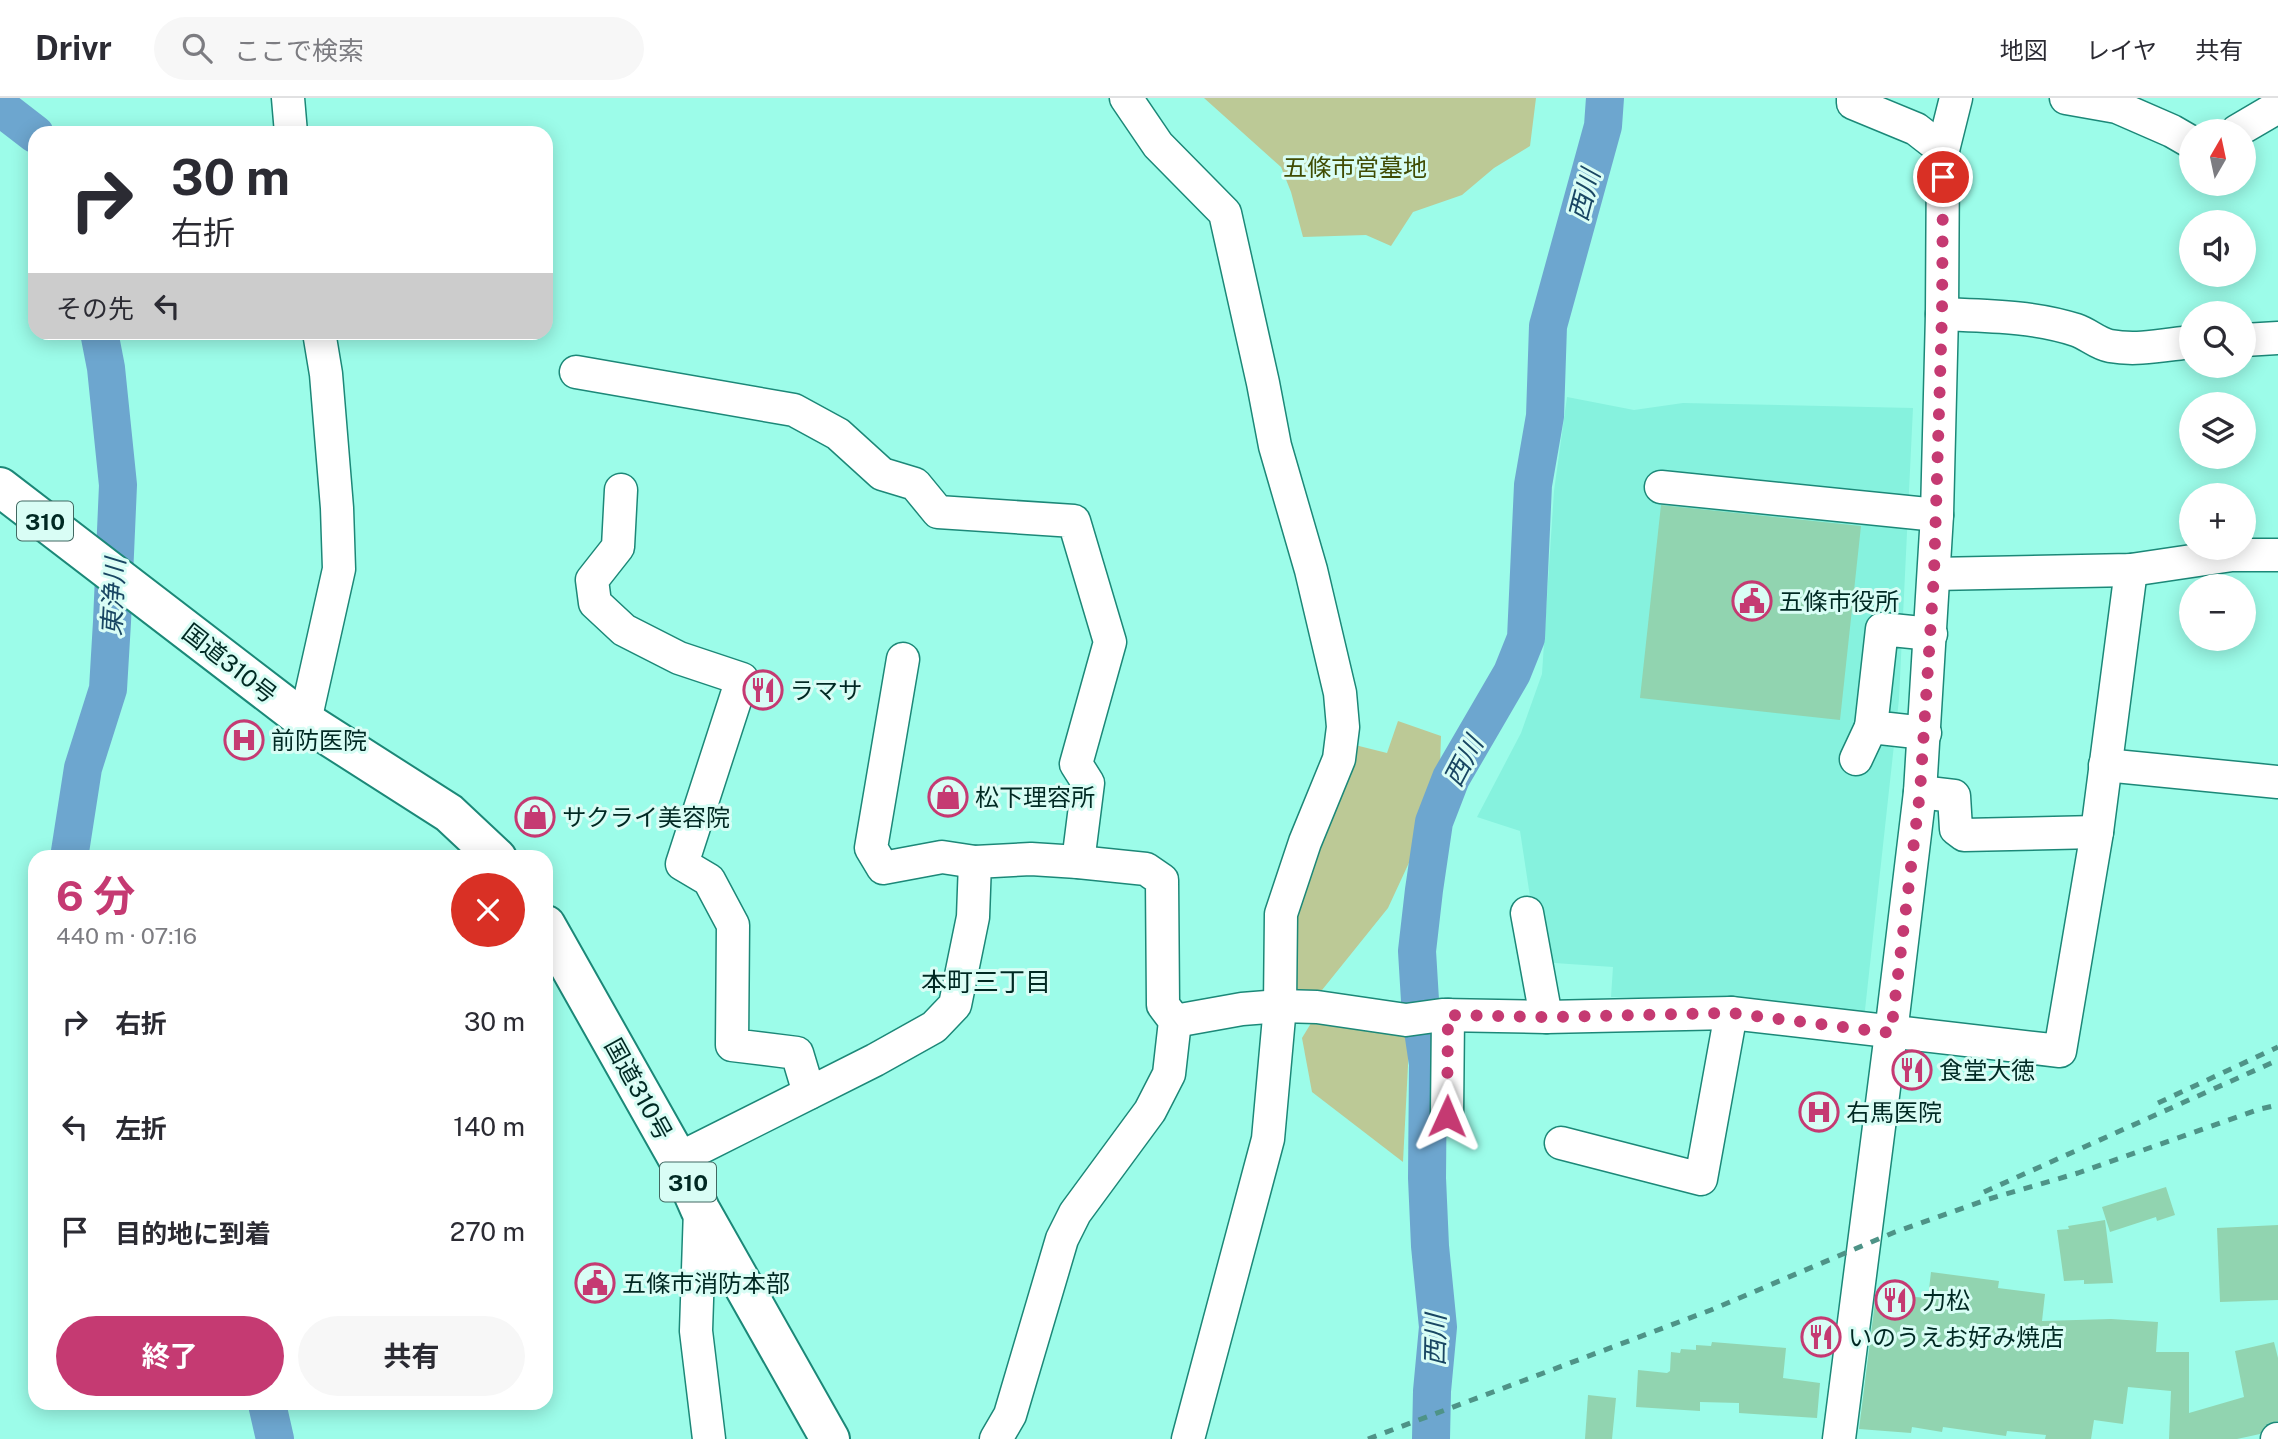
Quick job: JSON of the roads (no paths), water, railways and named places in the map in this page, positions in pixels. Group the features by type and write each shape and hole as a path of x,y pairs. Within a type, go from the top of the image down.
{"highway":[{"name":"国道310号","path":"0,487 305,721 449,813 488,850"},
{"name":"国道310号","path":"553,937 678,1158 700,1209 830,1439"}],"street":[{"path":"288,98 290,126"},
{"path":"1126,98 1158,145 1224,213 1275,446 1311,570 1340,693 1343,727 1339,759 1305,842 1281,914 1280,1006 1268,1139 1188,1439"},
{"path":"1853,98 1853,103 1916,129 1943,150"},
{"path":"1839,1439 1920,792 1937,515 1943,150 1956,98"},
{"path":"2066,98 2117,107 2179,135"},
{"path":"2256,120 2278,107"},
{"path":"1942,314 2004,316 2038,321 2077,330 2108,346 2137,349 2179,344"},
{"path":"2256,339 2278,338"},
{"path":"305,721 339,569 337,508 326,374 320,340"},
{"path":"576,372 794,410 838,434 882,474 915,484 938,513 1074,521 1110,642 1076,764 1088,783 1078,862"},
{"path":"1661,487 1937,515"},
{"path":"621,490 618,547 592,580 595,603 624,630 679,658 742,679 682,864 709,880 733,925 732,1045 797,1053 809,1093"},
{"path":"1934,574 2131,570 2232,555 2278,555"},
{"path":"1175,1021 1242,1009 1280,1006 1317,1007 1406,1020 1445,1015 1546,1017 1731,1013 2060,1051 2097,832 2131,570"},
{"path":"1856,759 1871,726 1882,629 1931,634"},
{"path":"903,659 871,848 883,868 942,857 975,862 1031,859 1146,869 1162,880 1163,1005 1175,1021 1169,1074 1150,1111 1075,1213 1062,1239 1010,1415 996,1439"},
{"path":"1871,726 1924,733"},
{"path":"2105,765 2278,782"},
{"path":"1920,792 1954,796 1956,828 1964,835 2097,832"},
{"path":"678,1158 875,1060 934,1027 955,1005 973,917 975,862"},
{"path":"1527,913 1546,1017"},
{"path":"1561,1143 1701,1179 1731,1013"},
{"path":"1445,1015 1447,1116"},
{"path":"700,1209 696,1331 709,1439"}],"waterway":[{"name":"西川","path":"1431,1439 1438,1327 1427,1178 1428,1064 1421,1017 1417,951 1424,890 1434,822 1451,778 1512,673 1526,638 1533,485 1545,416 1548,326 1603,126 1605,98"},
{"name":"東浄川","path":"0,107 28,129"},
{"name":"東浄川","path":"70,850 83,768 108,689 112,622 118,485 101,340"},
{"name":"東浄川","path":"268,1410 275,1439"}],"railway":[{"path":"2158,1103 2278,1047"},
{"path":"1984,1192 2278,1060"},
{"path":"1368,1439 1711,1310 1895,1232 2278,1105"}],"place":[{"name":"五條市役所","path":"1752,601"},
{"name":"ラマサ","path":"763,690"},
{"name":"前防医院","path":"244,740"},
{"name":"松下理容所","path":"948,797"},
{"name":"サクライ美容院","path":"535,817"},
{"name":"食堂大徳","path":"1912,1070"},
{"name":"右馬医院","path":"1819,1112"},
{"name":"五條市消防本部","path":"595,1283"},
{"name":"力松","path":"1895,1300"},
{"name":"いのうえお好み焼店","path":"1821,1337"}],"district":[{"name":"本町三丁目","path":"986,981"}],"park label":[{"name":"五條市営墓地","path":"1355,167"}]}
